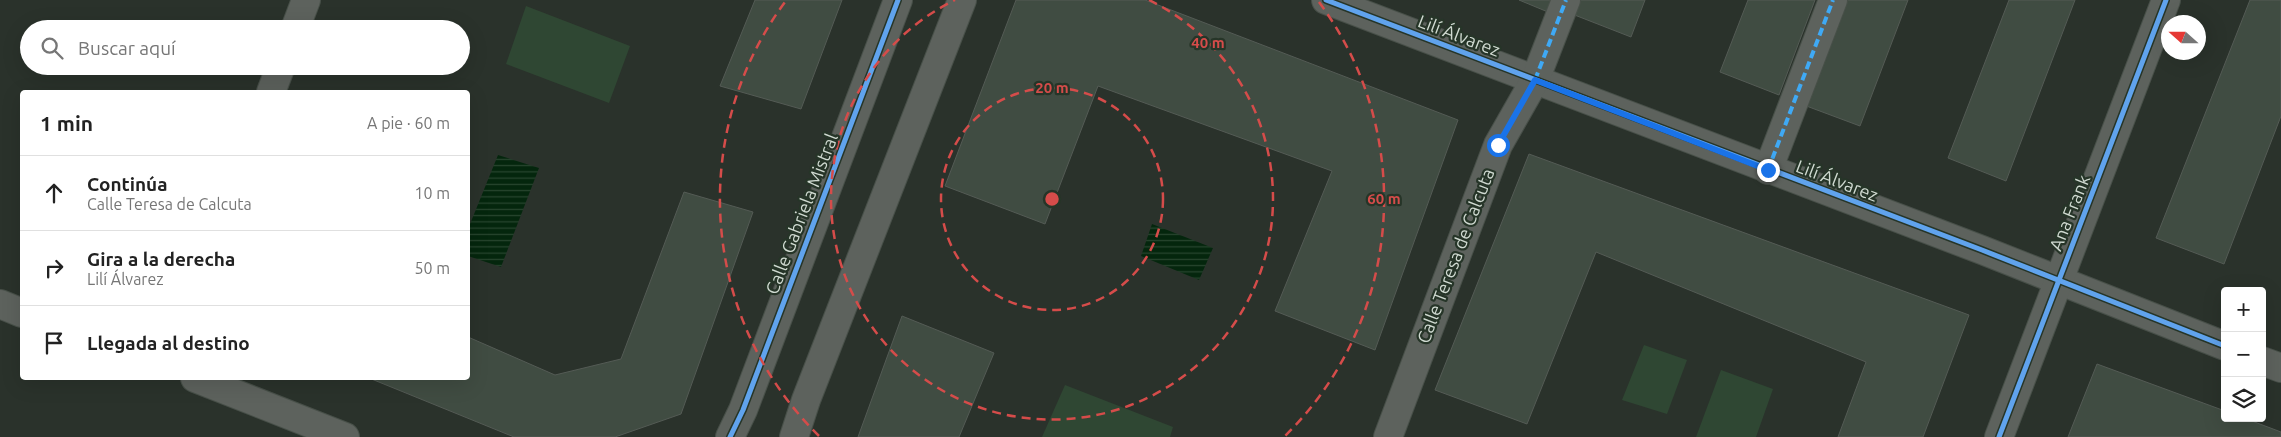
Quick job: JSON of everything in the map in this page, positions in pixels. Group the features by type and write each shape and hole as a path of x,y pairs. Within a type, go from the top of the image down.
{"street":[{"path":"298,20 306,0"},
{"name":"Calle Gabriela Mistral","path":"730,437 743,410 898,0"},
{"path":"794,437 806,400 962,0"},
{"name":"Lilí Álvarez","path":"1326,0 2058,280 2221,344"},
{"name":"Calle Teresa de Calcuta","path":"1388,437 1498,145 1535,80 1566,0"},
{"path":"1768,170 1833,0"},
{"name":"Ana Frank","path":"2000,437 2058,280 2086,212 2166,0"},
{"path":"272,90 277,75"},
{"path":"0,304 20,312"},
{"path":"2266,362 2281,368"},
{"path":"200,380 345,437"}],"shaded area":[{"path":"526,6 630,46 609,103 506,64"},
{"path":"498,155 539,168 501,267 470,257 470,224"},
{"path":"1152,224 1213,248 1199,280 1141,256"},
{"path":"1644,345 1687,360 1667,414 1622,400"},
{"path":"1721,370 1773,389 1756,437 1696,437"},
{"path":"1065,385 1173,427 1170,437 1042,437"}],"building":[{"path":"755,0 842,0 801,109 720,86"},
{"path":"1016,0 1145,0 1458,120 1375,350 1275,311 1332,171 1098,86 1045,224 945,186"},
{"path":"1519,0 1553,0 1548,12"},
{"path":"1578,0 1645,0 1631,37 1572,14"},
{"path":"1748,0 1815,0 1779,95 1720,72"},
{"path":"1842,0 1908,0 1860,126 1801,104"},
{"path":"2009,0 2075,0 2006,181 1948,158"},
{"path":"2250,0 2281,0 2281,116 2224,264 2156,238"},
{"path":"1529,154 1969,315 1923,437 1838,437 1866,362 1596,252 1527,424 1435,390"},
{"path":"684,192 753,212 681,414 615,437 514,437 374,380 470,380 470,338 555,375 621,359"},
{"path":"902,316 994,353 959,437 858,437"},
{"path":"2097,364 2221,410 2221,422 2255,422 2281,432 2281,437 2068,437"}],"marked path":[{"path":"1535,80 1566,0"},
{"path":"1768,170 1833,0"}],"cycle path":[{"path":"730,437 743,410 898,0"},
{"path":"1326,0 1982,250 2221,344"},
{"path":"1999,437 2166,0"}],"route":[{"path":"1498,145 1535,80 1768,170"}]}
